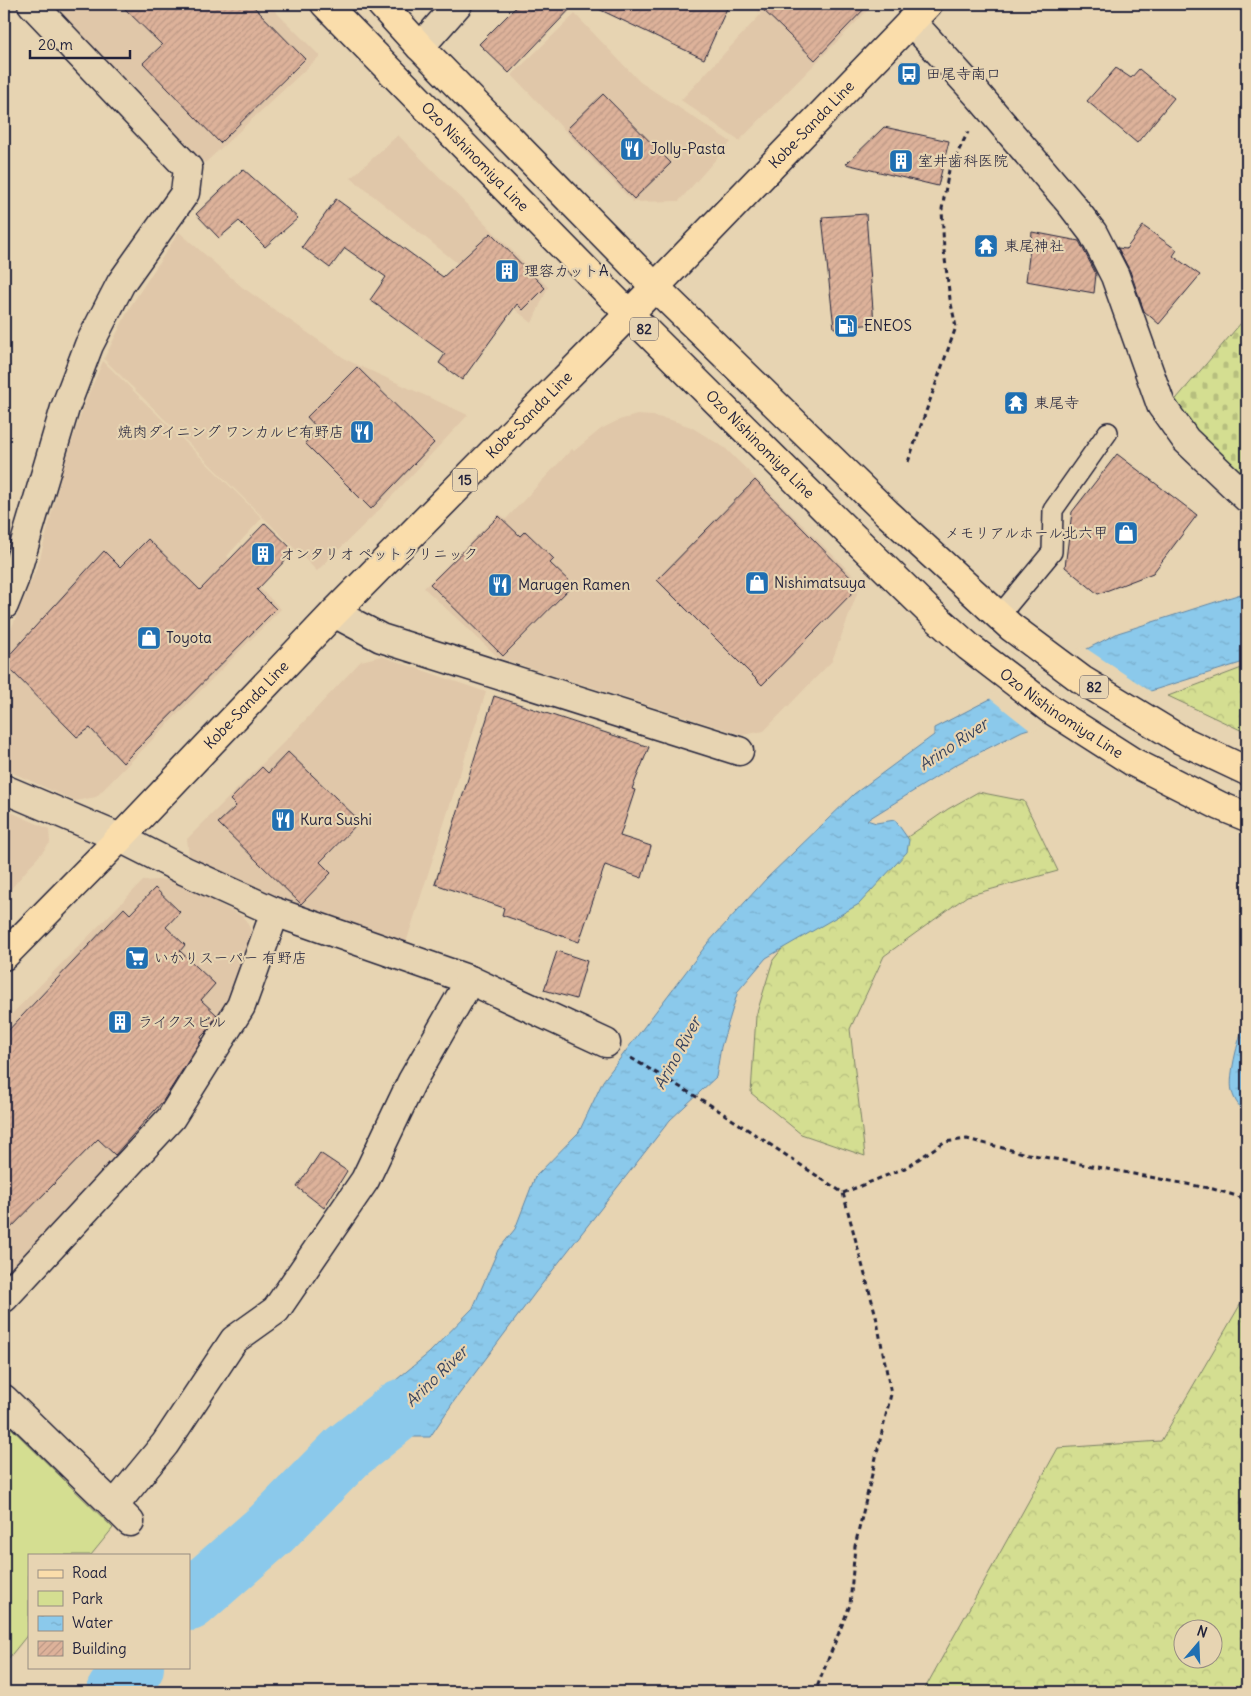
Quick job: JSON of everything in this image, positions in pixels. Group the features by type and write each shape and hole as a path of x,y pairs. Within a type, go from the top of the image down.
{"main road":[{"name":"Ozo Nishinomiya Line","path":"325,4 629,314 853,537 969,647 1050,709 1133,762 1220,806 1247,817"},
{"name":"82","path":"381,4 420,47 655,287 888,513 1005,621 1082,680 1181,740 1247,771"},
{"name":"Kobe-Sanda Line","path":"4,956 120,838 334,614 629,314 919,12"}],"street":[{"path":"4,605 14,580 65,408 89,344 120,283 185,193 188,168 32,4"},
{"path":"420,47 458,4"},
{"path":"919,12 978,95 1070,203 1093,233 1115,276 1161,405 1186,440 1247,498"},
{"path":"334,614 381,638 739,751"},
{"path":"4,789 120,838 185,871 275,912 470,980 606,1043"},
{"path":"4,1298 172,1118 241,1006 275,912"},
{"path":"4,1399 122,1514 165,1444 234,1340 276,1310 364,1180 412,1081 470,980"}],"lane":[{"path":"1005,621 1052,552 1053,510 1108,432"}],"path":[{"path":"908,462 956,327 950,299 944,251 942,209 949,170 957,152 968,135 978,95"},
{"path":"606,1043 712,1106 843,1193 876,1316 891,1394 855,1546 850,1605 815,1692"},
{"path":"843,1193 905,1168 944,1142 967,1139 1024,1153 1213,1189 1247,1199"}],"shaded area":[{"path":"51,4 268,4 320,56 205,163"},
{"path":"751,4 874,4 739,141 681,100 761,14"},
{"path":"575,14 640,82 731,142 679,201 633,202 512,75"},
{"path":"398,135 548,287 532,323 351,178"},
{"path":"179,232 242,287 347,360 468,415 378,511 317,571 104,359 130,307"},
{"path":"103,361 262,518 227,556 281,609 96,797 75,801 4,769 4,646 39,562 64,465 85,402"},
{"path":"637,415 671,420 691,427 725,448 861,583 832,661 764,731 743,735 499,658 424,588 499,514 506,519 572,449 574,451 601,429 619,420"},
{"path":"381,656 486,692 405,946 281,903 189,856 187,839 293,733 361,661"},
{"path":"4,809 49,829 50,843 4,897"},
{"path":"170,879 244,917 254,936 228,1009 151,1127 4,1280 4,1022 143,881"}],"green space":[{"path":"1247,316 1247,481 1194,434 1171,405"},
{"path":"1247,666 1247,733 1168,696"},
{"path":"978,792 1024,801 1058,871 967,896 884,956 850,1029 865,1156 801,1134 751,1093 756,1016 773,960 828,892 948,809"},
{"path":"1247,1293 1247,1692 923,1692 1058,1448 1161,1441"},
{"path":"4,1421 113,1528 92,1554 28,1554 28,1634 4,1664"}],"water":[{"path":"1247,592 1247,661 1022,731 957,764 867,820 876,823 895,820 909,840 907,852 859,904 766,958 738,991 721,1047 716,1077 670,1120 535,1293 454,1401 430,1437 410,1437 387,1451 355,1478 324,1448 351,1413 357,1412 429,1353 473,1308 498,1250 515,1229 535,1177 579,1132 603,1081 707,944 766,879 854,794 934,735 934,728 1118,633"},
{"path":"1247,1017 1247,1115 1234,1098 1231,1084 1235,1054"}],"pier":[{"path":"1084,647 1153,693 1031,731 987,696"}],"building":[{"path":"120,4 251,4 305,59 220,143 143,63 162,45"},
{"path":"519,4 575,4 509,73 479,44"},
{"path":"588,4 729,4 704,59"},
{"path":"757,4 869,4 815,60"},
{"path":"1116,68 1131,78 1139,69 1174,98 1137,143 1087,101"},
{"path":"603,94 671,163 634,199 567,129"},
{"name":"室井歯科医院","path":"884,127 949,141 938,186 846,164"},
{"path":"243,169 298,218 265,247 239,221 219,238 196,214"},
{"path":"336,199 443,277 491,233 545,288 523,310 517,304 462,380 439,363 445,354 370,300 386,277 345,248 330,268 302,247"},
{"path":"866,214 874,324 834,328 822,217"},
{"path":"1143,226 1177,250 1173,256 1200,275 1159,324 1144,311 1130,271 1118,248 1126,249"},
{"path":"1032,232 1079,241 1096,274 1094,293 1026,281"},
{"path":"357,367 434,443 371,509 305,443 318,429 307,417"},
{"name":"メモリアルホール北六甲","path":"1117,454 1197,515 1153,573 1098,594 1065,567 1072,512"},
{"path":"755,480 859,586 762,685 657,580"},
{"path":"499,516 520,536 525,531 554,559 550,563 573,585 503,656 430,584"},
{"path":"265,523 294,551 257,590 276,609 123,763 90,728 77,737 4,663 104,551 120,567 148,539 200,590"},
{"path":"494,696 649,747 632,789 635,790 620,836 651,846 642,878 605,865 579,942 502,915 504,908 435,884"},
{"path":"288,752 360,821 320,862 331,873 301,904 218,823 236,806 230,800 262,767 268,773"},
{"name":"ライクスビル","path":"155,888 180,912 166,927 185,945 180,951 215,984 201,1000 217,1015 208,1030 201,1037 202,1039 163,1101 115,1155 98,1139 4,1235 4,1035 124,908 130,914"},
{"path":"557,951 587,961 576,999 544,990"},
{"path":"320,1153 347,1171 324,1208 297,1187"}],"waterway":[{"name":"Arino River","path":"190,1600 271,1529 347,1452 401,1409"},
{"name":"Arino River","path":"116,1692 133,1668"}],"place":[{"name":"田尾寺南口","path":"909,74"},
{"name":"Jolly-Pasta","path":"632,149"},
{"name":"室井歯科医院","path":"901,161"},
{"name":"東尾神社","path":"986,246"},
{"name":"理容カットA","path":"507,271"},
{"name":"ENEOS","path":"846,326"},
{"name":"東尾寺","path":"1016,403"},
{"name":"焼肉ダイニング ワンカルビ有野店","path":"362,432"},
{"name":"メモリアルホール北六甲","path":"1126,533"},
{"name":"オンタリオ ペットクリニック","path":"263,554"},
{"name":"Nishimatsuya","path":"757,583"},
{"name":"Marugen Ramen","path":"500,585"},
{"name":"Toyota","path":"149,638"},
{"name":"Kura Sushi","path":"283,820"},
{"name":"いかりスーパー 有野店","path":"137,958"},
{"name":"ライクスビル","path":"120,1022"}]}
